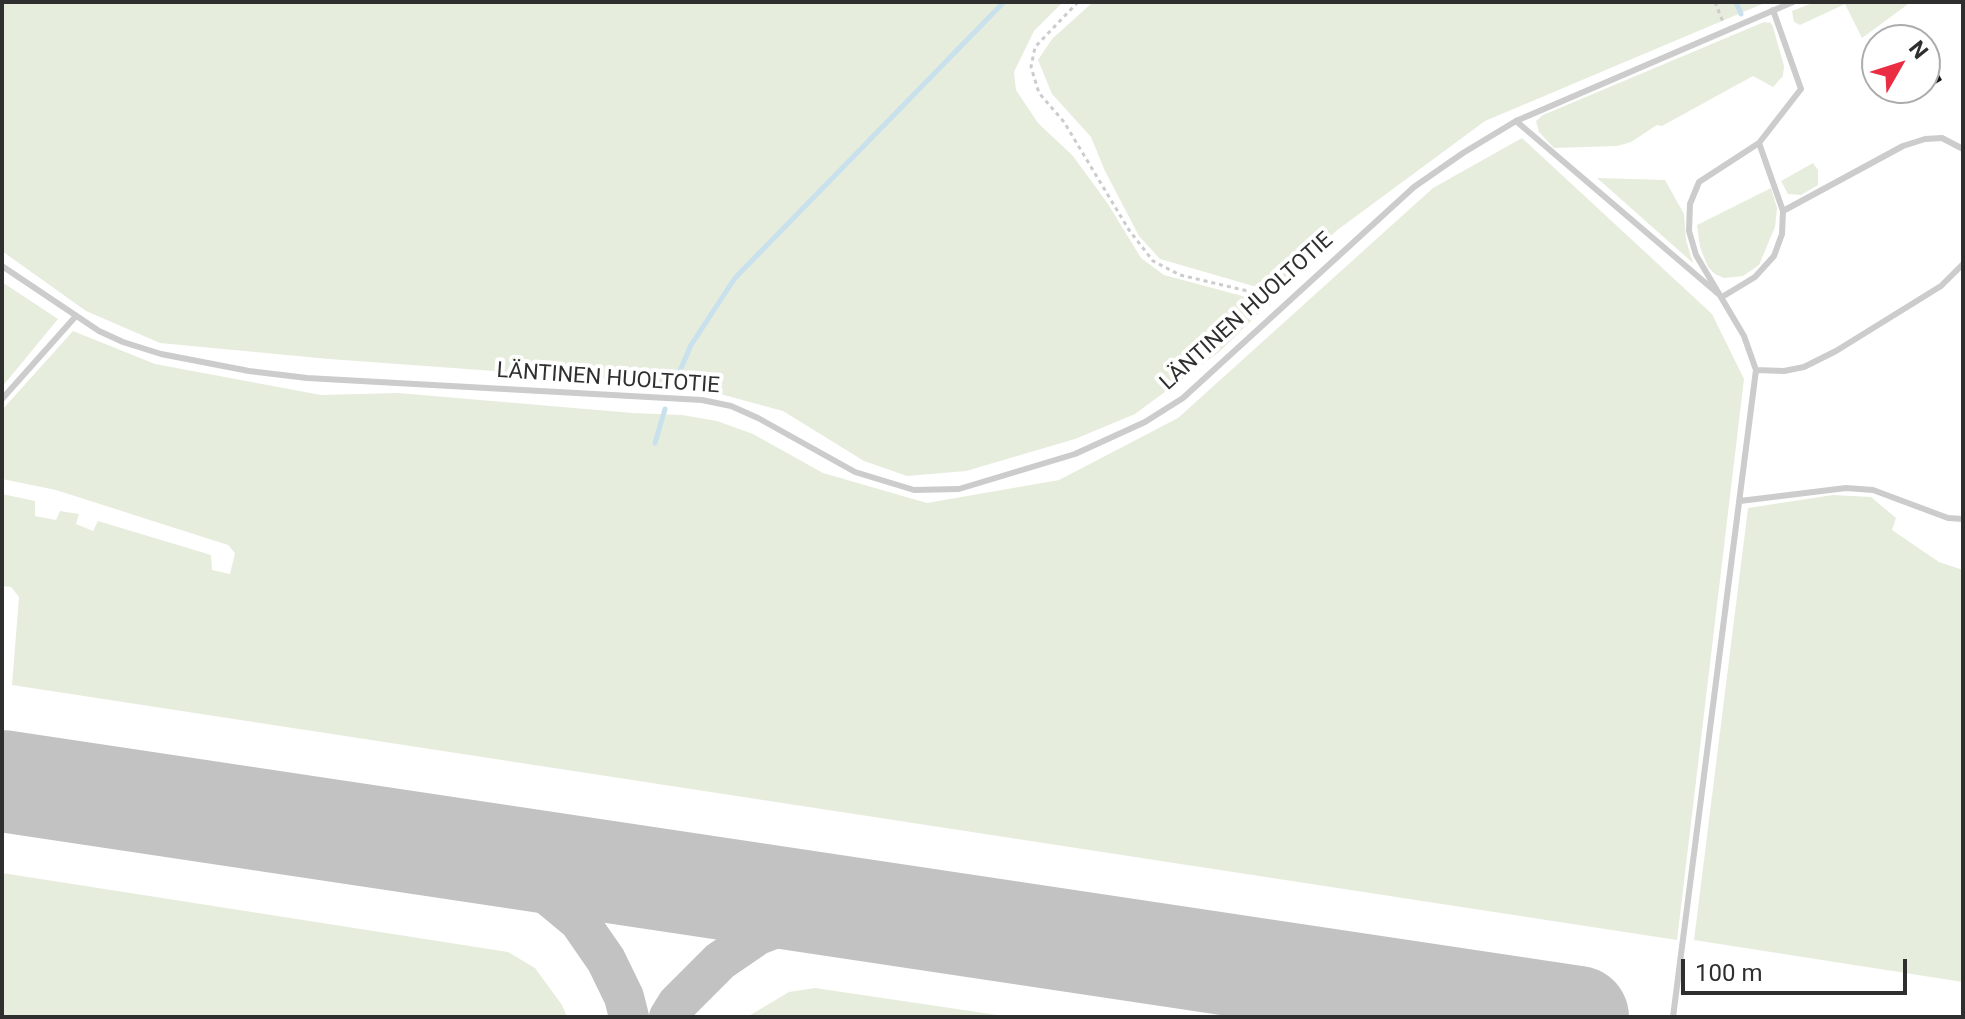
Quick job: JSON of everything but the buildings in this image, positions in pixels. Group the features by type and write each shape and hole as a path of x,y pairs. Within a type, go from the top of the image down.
{"lane":[{"name":"LÄNTINEN HUOLTOTIE","path":"2,266 76,316 123,342 161,354 249,371 323,379 669,397 716,403 758,418 855,472 914,490 959,489 1075,454 1145,422 1183,398 1414,187 1516,121 1793,2"},
{"path":"1673,1017 1756,370 1744,336 1696,255 1689,231 1690,204 1699,182 1759,143 1801,89 1773,10"},
{"path":"1516,121 1722,297"},
{"path":"1783,211 1903,146 1925,139 1942,138 1963,149"},
{"path":"1722,297 1755,277 1774,256 1782,234 1783,211 1759,143"},
{"path":"1756,370 1784,371 1804,367 1836,351 1941,286 1963,264"},
{"path":"2,399 76,316"},
{"path":"1740,501 1846,488 1873,490 1948,518 1963,519"}],"path":[{"path":"1078,2 1035,47 1031,67 1039,93 1064,122 1129,230 1153,261 1180,275 1256,293 1278,312"},
{"path":"1715,2 1726,29"}],"green space":[{"path":"2,2 1063,2 1034,31 1014,72 1016,90 1038,123 1073,156 1108,204 1141,258 1164,275 1246,297 1261,311 1219,352 1135,414 1075,439 966,471 907,476 864,461 783,411 687,385 329,359 160,343 86,311 2,251"},
{"path":"1093,2 1767,2 1485,121 1336,231 1274,292 1160,259 1139,236 1091,137 1052,94 1038,60 1052,39"},
{"path":"1815,2 1911,2 1881,24 1861,24 1861,36 1845,4 1800,25 1794,22 1792,11"},
{"path":"1764,22 1771,23 1773,27 1784,66 1783,76 1773,87 1753,76 1662,126 1657,125 1631,142 1617,146 1554,148 1539,132 1536,121 1543,115"},
{"path":"1522,138 1712,314 1744,379 1677,940 12,685 19,597 11,587 2,586 2,494 35,501 35,516 56,520 60,511 79,514 76,524 93,531 98,521 211,555 212,570 230,574 235,553 228,545 56,490 2,479 2,410 73,331 155,364 321,395 398,393 682,415 717,421 753,434 823,473 927,503 1059,480 1178,418 1433,188"},
{"path":"1813,163 1818,170 1818,185 1801,195 1788,194 1781,181"},
{"path":"1597,178 1665,180 1684,214 1686,240 1693,263"},
{"path":"1771,188 1777,208 1775,227 1759,265 1743,276 1724,278 1715,274 1708,267 1700,247 1697,225"},
{"path":"2,282 58,319 2,387"},
{"path":"1833,495 1871,497 1896,518 1892,530 1939,562 1963,570 1963,982 1694,940 1748,508"},
{"path":"2,873 508,952 535,968 567,1017 2,1017"},
{"path":"815,988 1011,1017 747,1017 789,992"}],"waterway":[{"path":"674,385 691,345 735,278 1004,2"},
{"path":"1736,2 1741,14"},
{"path":"655,443 665,409"}],"taxiway":[{"path":"464,851 532,882 579,921 606,960 624,997 629,1017"},
{"path":"669,1017 677,1004 720,961 758,935 797,920 840,912 887,912"}],"runway":[{"path":"2,781 1578,1017"}]}
